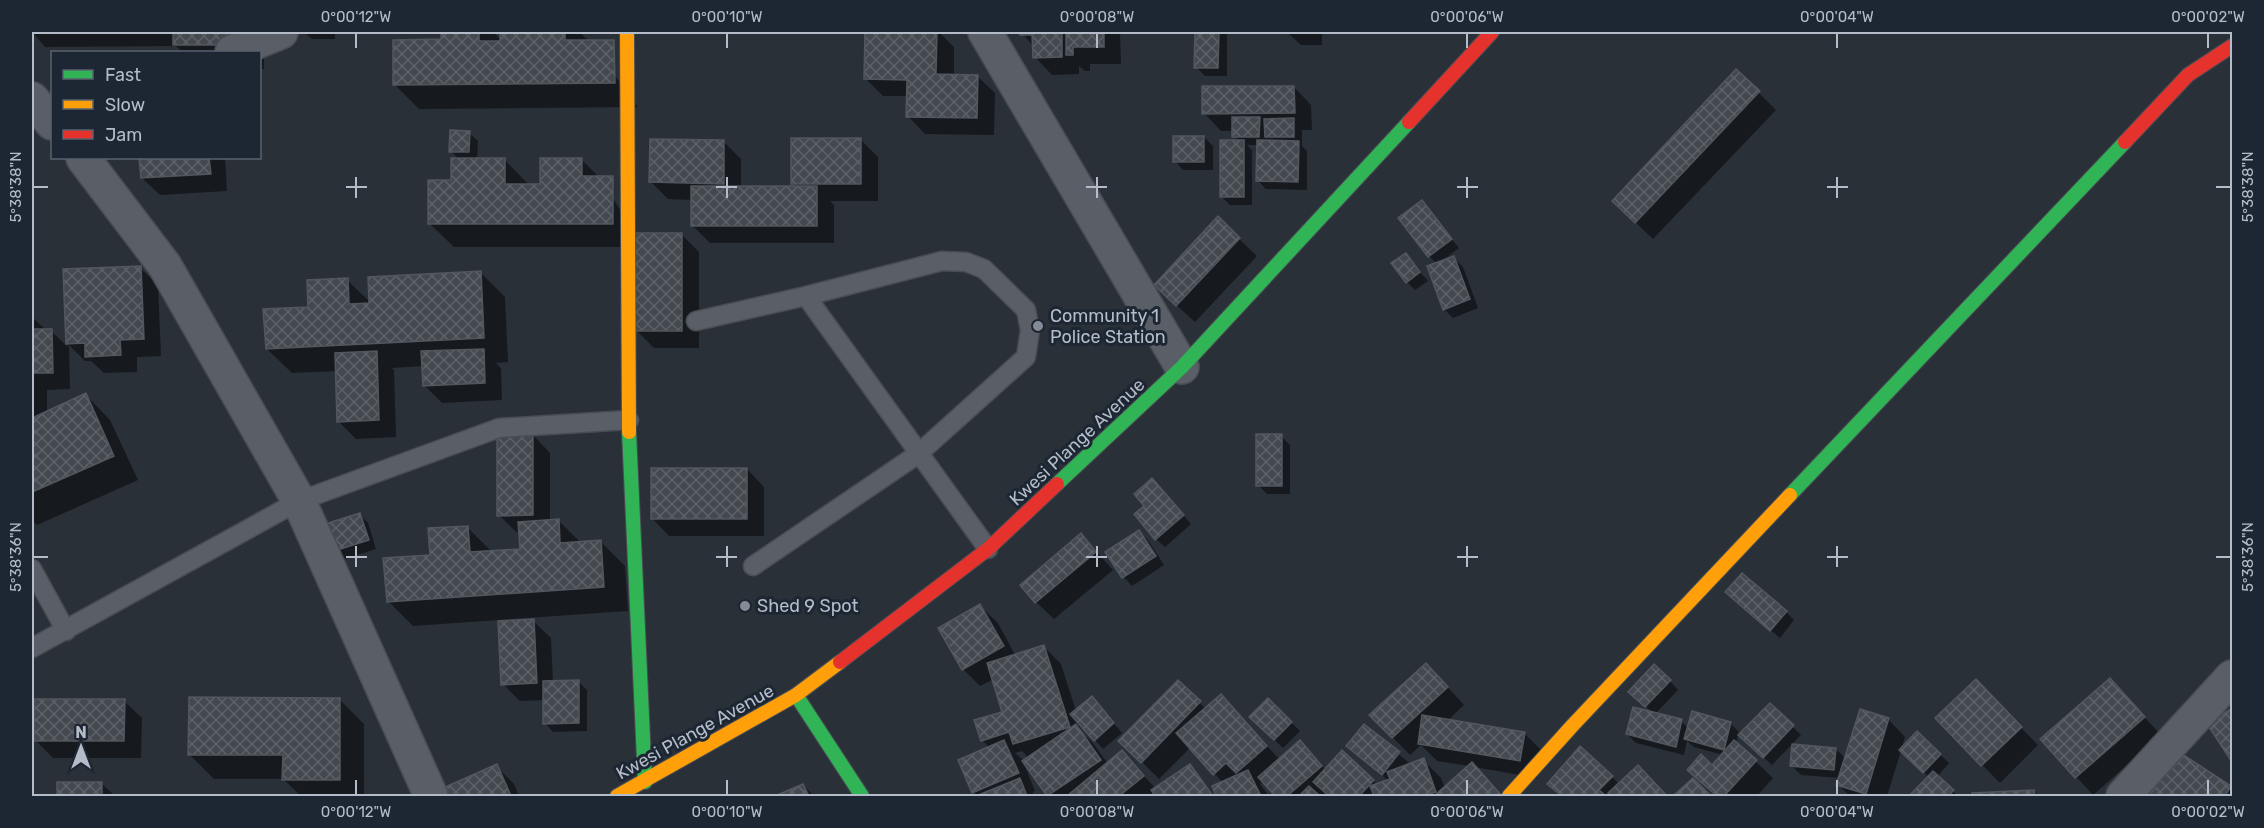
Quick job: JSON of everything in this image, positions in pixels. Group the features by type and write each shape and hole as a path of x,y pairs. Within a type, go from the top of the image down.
{"street":[{"path":"234,51 281,32"},
{"path":"627,32 629,458 645,782"},
{"path":"985,32 1182,367"},
{"name":"Kwesi Plange Avenue","path":"618,796 796,695 988,549 1182,367 1492,32"},
{"path":"1509,796 1572,726 2188,75 2232,46"},
{"path":"32,99 51,122"},
{"path":"83,159 165,266 299,501 431,796"},
{"path":"2123,796 2232,677"},
{"path":"796,695 862,796"}],"lane":[{"path":"696,321 807,296 942,261 966,262 984,269 1026,310 1030,330 1026,357 918,454 753,566"},
{"path":"807,296 988,549"},
{"path":"32,648 299,501 499,428 629,420"},
{"path":"32,569 66,631"}],"building":[{"path":"173,32 240,32 240,45 173,45"},
{"path":"441,32 479,32 479,41 500,41 500,32 565,32 565,40 614,40 615,83 393,85 393,40 441,39"},
{"path":"865,32 937,32 936,74 978,75 977,118 906,117 907,80 864,79"},
{"path":"1020,32 1062,32 1062,57 1033,58 1032,35 1020,35"},
{"path":"1066,32 1104,32 1104,47 1073,47 1073,55 1066,55"},
{"path":"1195,32 1219,32 1218,68 1194,68"},
{"path":"1736,69 1760,91 1635,223 1612,201"},
{"path":"1202,86 1294,86 1295,113 1202,114"},
{"path":"1232,117 1260,117 1259,137 1232,137"},
{"path":"1294,118 1294,137 1265,137 1264,119"},
{"path":"450,130 470,131 469,152 449,152"},
{"path":"1173,136 1204,136 1204,162 1173,162"},
{"path":"791,138 861,138 861,184 791,184"},
{"path":"650,139 724,140 724,184 649,182"},
{"path":"1220,140 1244,140 1244,197 1220,197"},
{"path":"1257,140 1299,141 1298,182 1256,181"},
{"path":"451,158 505,158 505,184 540,184 540,158 582,158 582,176 613,176 613,224 428,224 428,180 451,180"},
{"path":"139,159 209,159 211,174 141,178"},
{"path":"691,186 817,186 817,226 691,226"},
{"path":"1422,200 1452,239 1428,257 1398,218"},
{"path":"1218,216 1240,238 1176,306 1154,285"},
{"path":"635,233 682,233 682,331 635,331"},
{"path":"1406,253 1420,272 1406,283 1391,263"},
{"path":"1454,256 1470,299 1443,310 1427,266"},
{"path":"141,266 144,339 120,340 121,355 85,357 85,343 66,344 63,269"},
{"path":"481,271 484,338 266,349 263,309 308,307 307,280 348,278 349,304 369,303 368,277"},
{"path":"32,315 33,329 52,329 53,373 32,373"},
{"path":"484,349 485,383 423,386 421,351"},
{"path":"377,351 379,420 337,422 335,353"},
{"path":"86,393 114,456 32,492 32,418"},
{"path":"497,434 533,434 533,515 497,516"},
{"path":"1256,434 1282,434 1282,486 1256,486"},
{"path":"651,468 747,468 747,519 651,519"},
{"path":"1152,478 1184,515 1155,540 1134,514 1144,506 1134,494"},
{"path":"360,513 369,540 334,551 325,524"},
{"path":"559,519 560,543 601,540 604,587 387,602 383,558 430,555 428,528 468,526 470,552 520,549 518,522"},
{"path":"1139,530 1156,556 1122,578 1105,552"},
{"path":"1081,533 1096,552 1035,603 1020,585"},
{"path":"1742,573 1787,611 1770,631 1725,592"},
{"path":"980,604 1004,646 962,670 938,628"},
{"path":"534,619 537,683 501,685 498,621"},
{"path":"1044,645 1070,727 1013,744 1009,732 981,741 974,720 1002,712 987,663"},
{"path":"1426,663 1448,687 1392,738 1369,715"},
{"path":"1654,664 1671,680 1645,707 1628,692"},
{"path":"2110,678 2145,717 2075,778 2040,739"},
{"path":"1976,679 2022,727 1981,766 1935,718"},
{"path":"579,680 579,723 543,724 543,681"},
{"path":"1178,680 1201,701 1141,763 1118,741"},
{"path":"1221,694 1267,746 1236,773 1226,763 1213,775 1176,733"},
{"path":"1092,696 1114,723 1094,741 1070,714"},
{"path":"189,697 340,698 340,780 282,780 283,755 188,755"},
{"path":"1268,698 1292,722 1274,740 1249,717"},
{"path":"34,699 125,699 124,741 34,741"},
{"path":"1770,703 1794,725 1763,758 1738,735"},
{"path":"1633,707 1682,719 1676,747 1626,734"},
{"path":"2232,708 2232,762 2207,724"},
{"path":"1860,709 1889,718 1866,794 1836,785"},
{"path":"1692,711 1731,722 1724,750 1684,739"},
{"path":"1422,715 1525,732 1520,761 1418,744"},
{"path":"1076,724 1101,760 1047,796 1022,761"},
{"path":"1364,724 1400,752 1382,775 1346,746"},
{"path":"1917,731 1941,754 1923,773 1899,750"},
{"path":"1004,740 1019,773 972,793 958,760"},
{"path":"1300,740 1322,766 1287,796 1275,796 1258,777"},
{"path":"1734,740 1757,760 1724,796 1717,796 1687,770 1701,754 1712,765"},
{"path":"1792,744 1836,748 1834,770 1790,766"},
{"path":"1580,746 1613,776 1599,790 1606,796 1562,796 1547,784"},
{"path":"1122,750 1144,776 1119,796 1067,796"},
{"path":"1342,750 1374,780 1359,796 1329,796 1313,782"},
{"path":"2179,752 2231,786 2225,796 2149,796"},
{"path":"1424,758 1436,792 1423,796 1374,796 1370,786 1390,779 1387,772"},
{"path":"1472,762 1502,796 1434,796"},
{"path":"497,764 511,796 444,796 441,789"},
{"path":"1190,764 1213,796 1155,796 1151,790"},
{"path":"1638,765 1667,796 1611,796 1608,793"},
{"path":"1248,770 1261,796 1216,796 1212,786"},
{"path":"1933,771 1954,790 1948,796 1909,796"},
{"path":"1020,778 1027,796 976,796"},
{"path":"1693,778 1711,796 1673,796"},
{"path":"57,782 102,782 102,796 57,796"},
{"path":"803,784 809,796 775,796"},
{"path":"1309,786 1320,796 1299,796"},
{"path":"2034,790 2035,796 1972,796 1972,793"}],"traffic: fast":[{"path":"1057,484 1182,367 1409,122"},
{"path":"1790,495 2125,142"},
{"path":"629,432 645,782"},
{"path":"796,695 862,796"}],"traffic: slow":[{"path":"627,32 629,432"},
{"path":"1509,796 1790,495"},
{"path":"617,796 796,695 840,662"}],"traffic: jam":[{"path":"1409,122 1492,32"},
{"path":"2125,142 2188,75 2232,46"},
{"path":"840,662 988,549 1057,484"}],"place":[{"name":"Community 1 Police Station","path":"1038,326"},
{"name":"Shed 9 Spot","path":"745,606"}]}
